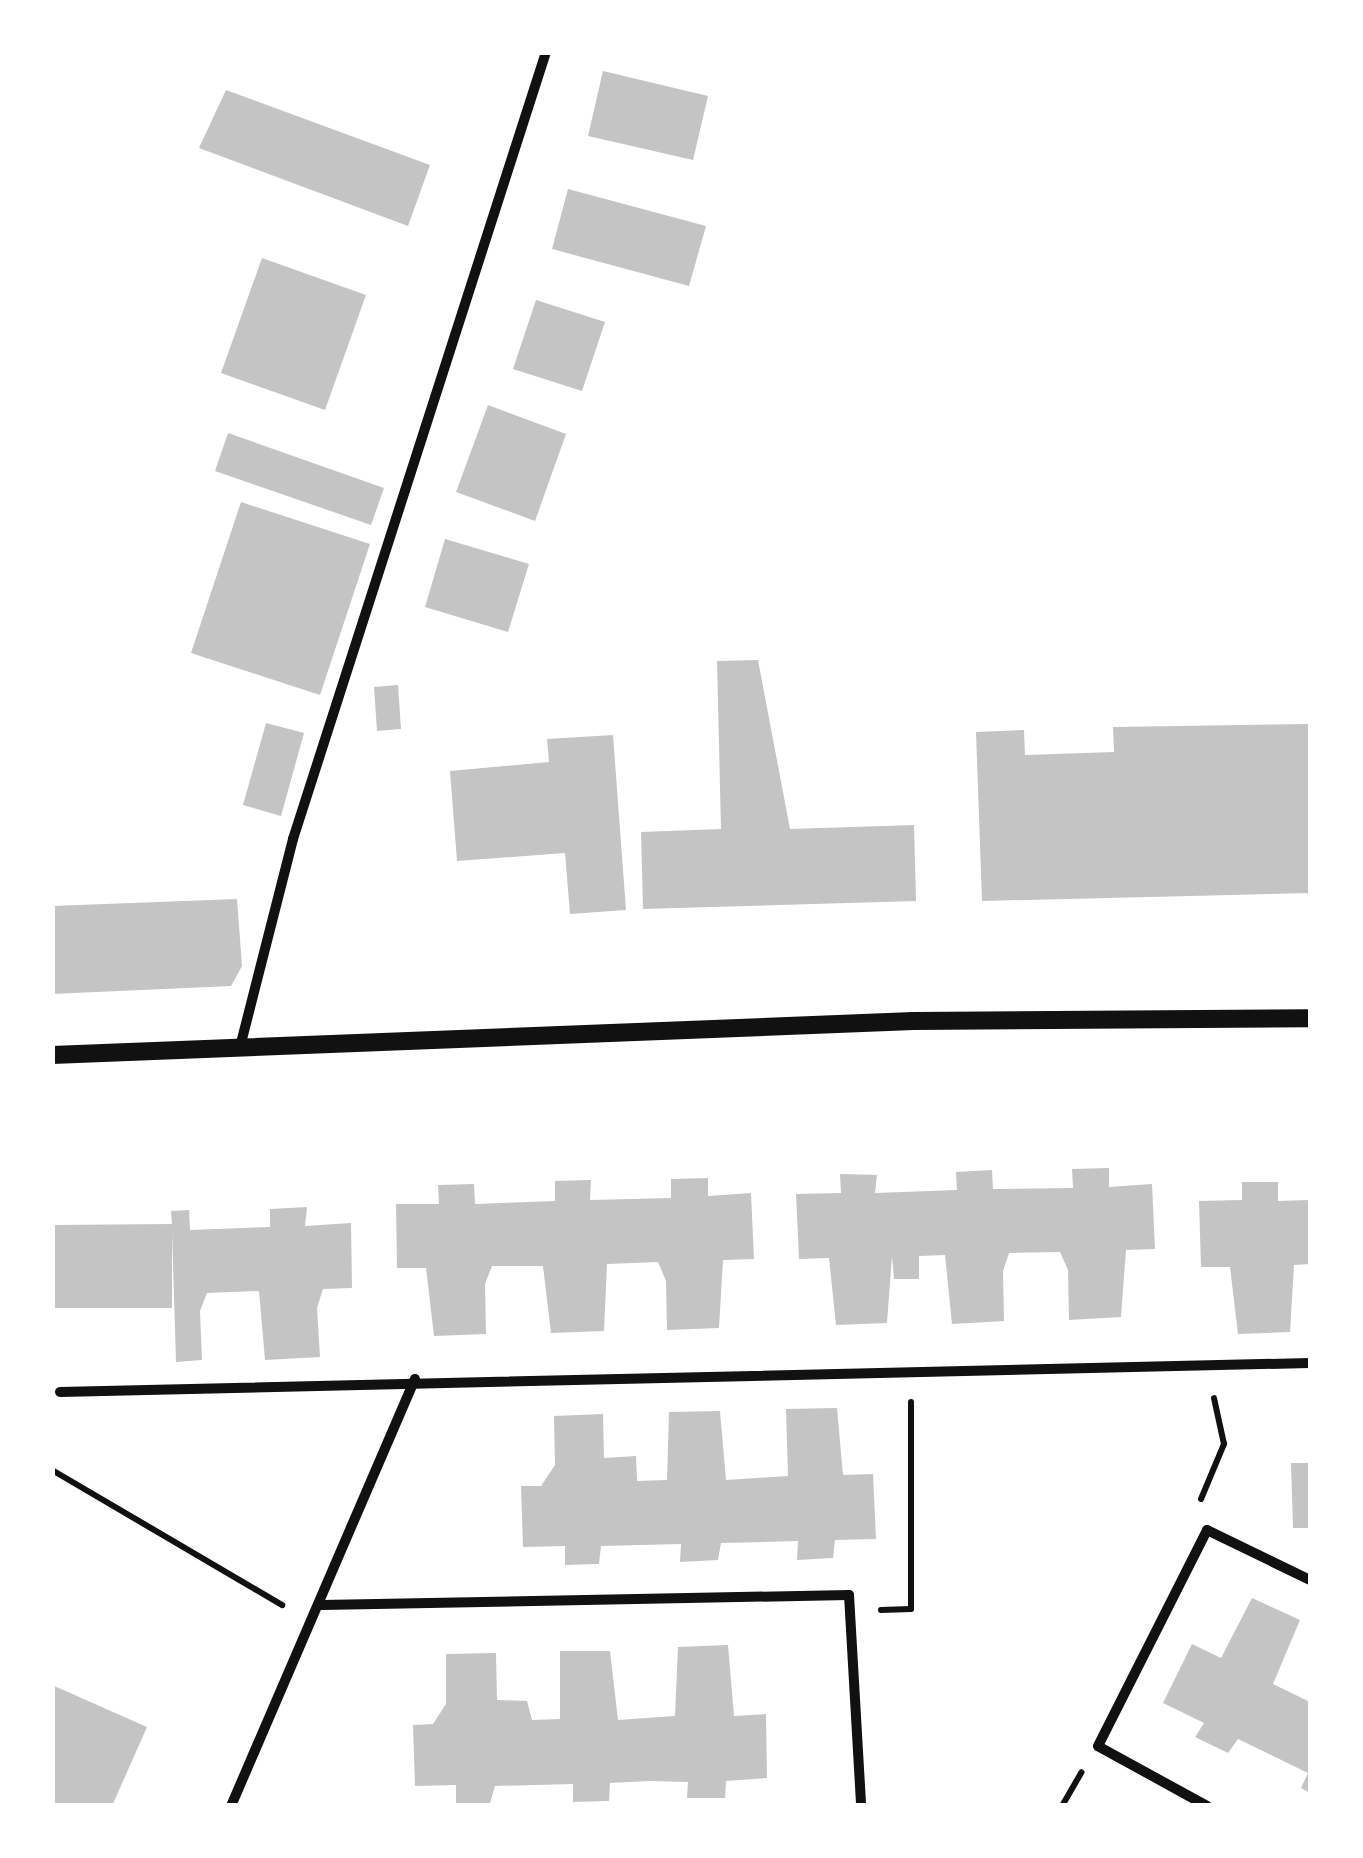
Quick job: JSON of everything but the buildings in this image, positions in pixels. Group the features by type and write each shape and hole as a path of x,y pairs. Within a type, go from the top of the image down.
{"street":[{"path":"240,1047 292,839 546,52"},
{"path":"52,1055 913,1021 1310,1018"},
{"path":"60,1392 415,1379 1310,1363"},
{"path":"231,1806 322,1605 415,1379"},
{"path":"1207,1806 1098,1746 1206,1530 1310,1580"},
{"path":"322,1605 849,1595 861,1806"}],"path":[{"path":"1206,1365 1224,1444 1200,1494 1206,1530"},
{"path":"850,1612 911,1609 910,1370"},
{"path":"52,1470 313,1624"}]}
